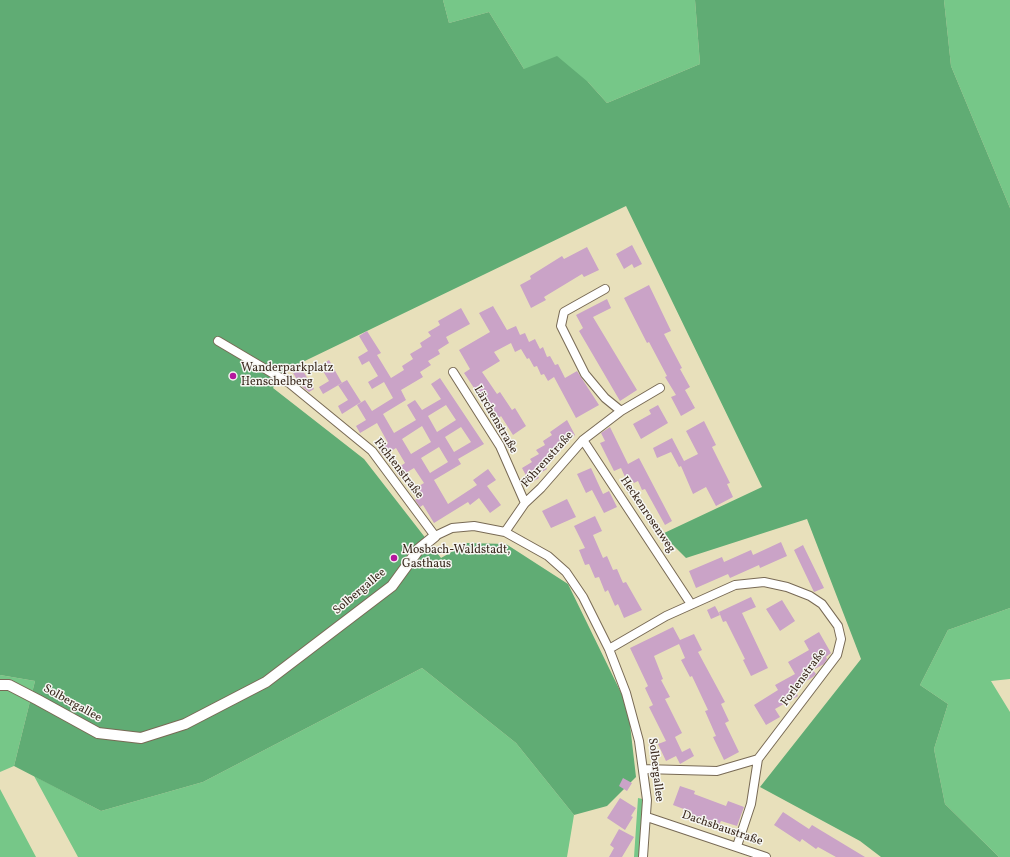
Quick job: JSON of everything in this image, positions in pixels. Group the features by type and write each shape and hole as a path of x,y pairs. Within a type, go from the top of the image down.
{"street":[{"path":"605,289 564,312 561,326 585,374 605,398 621,411"},
{"name":"Fichtenstraße","path":"218,341 289,383 372,451 435,536"},
{"name":"Lärchenstraße","path":"453,372 500,446 525,503"},
{"name":"Föhrenstraße","path":"505,532 525,503 541,488 583,440 621,411 660,388"},
{"name":"Heckenrosenweg","path":"583,440 691,604"},
{"name":"Solbergallee","path":"0,684 9,685 98,734 141,738 185,724 266,682 392,586 419,549 435,536 452,528 474,526 505,532 548,556 566,572 583,597 609,649 626,693 639,741 647,800 643,857"},
{"name":"Forlenstraße","path":"609,649 691,604 735,585 764,582 787,587 810,596 822,604 838,626 841,639 837,655 758,759"},
{"path":"643,769 717,771 758,759 751,804 737,846"},
{"name":"Dachsbaustraße","path":"647,817 766,857"}],"green space":[{"path":"0,0 443,0 449,23 489,12 524,69 557,56 588,82 607,103 700,64 695,0 944,0 951,66 1010,208 1010,608 948,630 920,685 948,704 934,749 945,804 999,857 881,857 860,841 760,787 861,659 807,519 686,558 662,534 762,487 626,206 284,371 273,388 364,459 441,558 467,543 506,544 568,584 628,707 636,777 607,806 574,815 516,743 422,668 203,782 101,811 14,766 35,681 0,675"},
{"path":"443,0 695,0 700,64 607,103 588,82 524,69 489,12 449,23"},
{"path":"944,0 1010,0 1010,208 951,66"},
{"path":"1010,608 1010,679 991,681 1010,712 1010,857 999,857 945,804 934,749 948,704 920,685 948,630"},
{"path":"422,668 516,743 574,815 567,857 78,857 34,776 101,811 203,782"},
{"path":"0,675 35,681 14,766 0,772"},
{"path":"0,789 36,857 0,857"},
{"path":"638,798 647,800 643,857 634,857"}],"building":[{"path":"632,245 642,264 634,268 632,264 624,269 616,254"},
{"path":"587,247 599,270 584,277 582,274 544,297 546,300 531,308 520,285 531,279 530,276 562,256 564,259"},
{"path":"649,285 671,331 664,334 690,387 685,390 695,408 681,416 671,397 676,395 665,377 667,376 649,342 647,343 624,298"},
{"path":"607,299 611,308 593,317 637,390 620,401 579,331 583,328 576,315"},
{"path":"493,306 507,330 516,326 520,335 525,333 529,342 535,339 540,349 543,347 547,357 550,356 555,365 558,364 565,378 577,371 599,405 576,418 554,377 548,381 544,374 541,375 537,366 534,367 529,358 527,359 521,349 515,352 511,343 494,352 500,361 482,372 497,394 500,392 512,410 515,408 526,426 513,435 501,416 499,418 487,400 484,403 464,373 470,369 459,350 490,332 479,313"},
{"path":"461,308 470,324 446,337 449,343 438,350 440,354 428,361 431,365 420,372 423,377 401,390 406,400 383,414 394,433 416,420 407,405 415,400 422,410 441,399 431,384 440,378 484,444 458,459 461,464 434,480 448,504 477,485 473,480 488,469 496,480 487,486 501,505 490,513 479,498 470,505 468,502 434,523 423,505 420,507 415,500 419,497 414,489 424,483 414,468 399,477 395,470 405,463 396,448 383,456 378,449 388,443 377,423 360,433 356,426 366,420 357,405 365,400 372,411 393,398 384,382 372,389 368,382 378,376 369,361 362,365 358,357 368,351 359,336 367,331 381,353 377,355 391,378 404,370 402,366 413,359 410,354 422,347 420,343 431,336 428,332 440,325 438,321","holes":["446,405 456,420 437,432 428,416","422,426 431,442 411,454 402,439","461,427 471,442 454,452 445,437","439,447 448,462 430,473 421,458"]},
{"path":"329,360 342,383 323,394 319,387 329,381 320,366"},
{"path":"300,366 314,389 309,392 300,385 292,371"},
{"path":"347,380 361,402 342,414 338,406 348,400 338,385"},
{"path":"658,405 668,423 641,439 633,424 651,414 649,410"},
{"path":"567,420 575,435 558,447 560,451 551,456 553,460 544,465 547,469 537,475 539,478 530,483 522,468 532,462 530,459 539,454 536,450 545,445 543,441 552,435 550,432"},
{"path":"704,421 716,445 712,447 730,483 727,484 733,497 716,506 706,487 693,494 681,466 679,467 671,452 657,458 653,448 672,438 684,461 698,454 686,431"},
{"path":"610,427 628,464 639,458 672,521 665,525 645,489 642,490 638,481 634,483 629,475 625,477 621,468 614,471 600,443 605,441 601,433"},
{"path":"591,468 603,494 609,491 617,507 604,513 592,490 586,493 577,474"},
{"path":"567,499 576,517 551,528 542,511"},
{"path":"595,516 602,531 593,535 603,558 607,556 613,570 617,569 623,583 626,582 642,610 624,618 618,604 615,606 608,590 605,592 599,577 595,578 589,564 585,565 579,550 585,548 574,526"},
{"path":"781,542 787,556 760,568 759,565 730,578 728,574 696,588 689,571 722,557 724,562 751,550 753,555"},
{"path":"803,545 824,588 814,592 794,550"},
{"path":"751,597 756,607 742,613 768,668 751,676 743,660 745,659 726,621 723,622 719,612"},
{"path":"782,600 795,621 780,631 766,609"},
{"path":"715,606 720,615 711,619 707,610"},
{"path":"673,627 680,640 694,634 702,650 698,652 725,702 721,704 729,721 725,723 739,752 724,760 713,737 716,736 705,711 708,710 692,676 690,677 681,660 685,658 679,644 654,656 663,679 661,680 670,697 665,699 682,733 675,737 682,752 690,748 694,756 680,764 676,756 666,761 658,744 666,741 649,707 653,705 645,688 648,686 630,648"},
{"path":"819,632 831,653 826,657 827,659 824,664 813,670 816,674 813,677 794,688 798,696 775,709 780,717 766,725 754,705 778,690 775,685 795,674 788,662 809,650 804,641"},
{"path":"623,778 632,783 627,791 619,786"},
{"path":"680,786 695,791 694,794 726,806 728,801 744,807 737,826 721,821 719,825 688,814 689,811 673,805"},
{"path":"620,798 636,808 631,816 633,817 625,830 607,818"},
{"path":"783,812 809,829 812,825 865,857 836,857 818,847 816,849 802,839 800,842 774,825"},
{"path":"619,829 634,837 622,857 609,857 614,848 610,845"}],"place":[{"name":"Wanderparkplatz Henschelberg","path":"233,376"},
{"name":"Mosbach-Waldstadt, Gasthaus","path":"394,558"}]}
